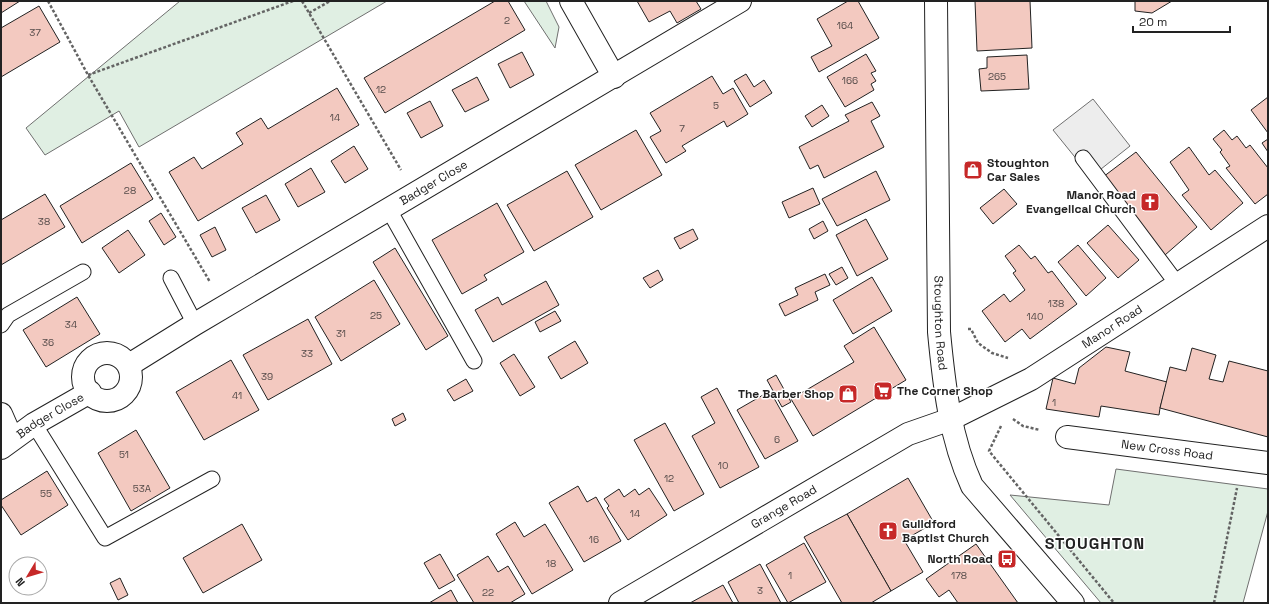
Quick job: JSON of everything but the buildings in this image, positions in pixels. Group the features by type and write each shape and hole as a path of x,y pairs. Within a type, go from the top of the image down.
{"street":[{"path":"571,1 614,77"},
{"name":"Badger Close","path":"129,365 195,324 740,1"},
{"name":"Stoughton Road","path":"936,1 939,332 944,385 951,419 964,467 972,486 1073,603"},
{"name":"Manor Road","path":"951,419 1031,379 1268,226"},
{"name":"Badger Close","path":"106,353 115,354 123,358 129,365 131,382 127,390 121,396 113,400 105,400 96,398 90,392 85,385 84,376 86,367 90,360 98,355 106,353"},
{"name":"Badger Close","path":"1,414 6,444 34,424 90,392"},
{"name":"Grange Road","path":"620,603 908,434 951,419"},
{"name":"New Cross Road","path":"1067,437 1268,463"}],"lane":[{"path":"1082,158 1178,285"},
{"path":"389,210 474,361"},
{"path":"1,325 8,315 83,272"},
{"path":"171,278 195,324"},
{"path":"34,424 106,538 212,479"}],"path":[{"path":"48,1 88,75 224,307"},
{"path":"88,75 293,1"},
{"path":"302,1 415,194"},
{"path":"309,13 330,1"},
{"path":"939,332 971,329 978,343 992,353 1009,359 1009,391 1006,414 989,451 1114,603"},
{"path":"1006,414 1023,426 1067,437"},
{"path":"1214,603 1243,460"}],"green space":[{"path":"180,1 387,1 139,147 119,111 45,155 26,128"},
{"path":"524,1 546,1 559,27 555,48"},
{"path":"1116,469 1268,489 1268,511 1243,603 1101,603 1010,495 1109,505"}],"shaded area":[{"path":"1093,99 1130,146 1091,177 1053,130"}],"place":[{"name":"Stoughton Car Sales","path":"973,170"},
{"name":"Manor Road Evangelical Church","path":"1150,202"},
{"name":"The Corner Shop","path":"883,391"},
{"name":"The Barber Shop","path":"848,394"},
{"name":"Guildford Baptist Church","path":"888,531"},
{"name":"North Road","path":"1007,559"}],"district":[{"name":"STOUGHTON","path":"1095,543"}]}
